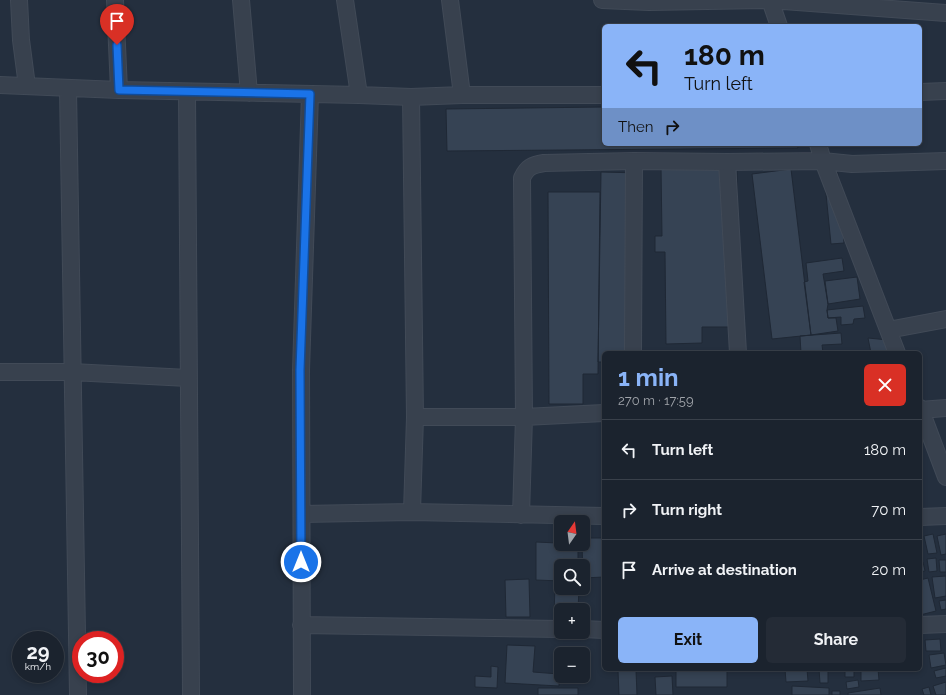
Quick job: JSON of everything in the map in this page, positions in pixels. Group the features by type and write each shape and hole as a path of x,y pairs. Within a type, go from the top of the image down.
{"street":[{"path":"19,0 21,40 27,86"},
{"path":"114,0 119,90"},
{"path":"240,0 249,93"},
{"path":"345,0 358,95"},
{"path":"450,0 462,95"},
{"path":"602,0 770,0 946,13 943,0"},
{"path":"770,0 778,24"},
{"path":"0,85 68,89 411,97 462,95 602,95"},
{"path":"68,89 78,695"},
{"path":"922,92 946,91"},
{"path":"187,92 191,695"},
{"path":"302,695 300,370 310,94"},
{"path":"411,97 415,417 412,512"},
{"path":"819,146 896,351"},
{"path":"521,515 524,417 522,178 526,170 532,165 544,163 634,161 823,161 852,164 945,164"},
{"path":"633,351 634,161"},
{"path":"727,162 738,351"},
{"path":"888,330 946,319"},
{"path":"0,372 72,372 188,378"},
{"path":"922,409 946,408"},
{"path":"415,417 524,417 602,413"},
{"path":"922,414 946,477"},
{"path":"302,514 412,512 602,516"},
{"path":"922,516 946,516"},
{"path":"922,625 946,624"},
{"path":"301,625 554,629"},
{"path":"590,629 602,630"}],"building":[{"path":"602,107 602,146 798,146 798,148 447,151 446,109"},
{"path":"661,167 737,167 738,327 702,327 702,343 666,344 665,252 655,252 655,236 662,236"},
{"path":"791,169 811,335 772,339 752,174"},
{"path":"601,172 640,173 637,351 602,351 602,362 598,362"},
{"path":"838,173 844,243 831,244 824,174"},
{"path":"548,192 600,192 598,374 583,374 583,404 549,404"},
{"path":"842,258 844,271 823,274 828,304 828,318 836,318 838,331 811,335 804,282 808,281 806,263"},
{"path":"857,277 860,299 828,304 825,281"},
{"path":"863,306 865,318 854,319 853,324 841,325 841,317 828,318 827,310"},
{"path":"841,333 842,344 822,345 823,351 801,351 800,336"},
{"path":"868,338 898,341 900,351 871,351"},
{"path":"933,534 937,553 928,554 924,536"},
{"path":"946,534 946,554 941,555 937,536"},
{"path":"590,538 602,538 602,577 590,578 590,559 582,559 582,551 590,551"},
{"path":"536,542 554,543 554,551 578,551 578,559 554,559 554,581 536,580"},
{"path":"936,558 937,571 929,572 927,559"},
{"path":"939,560 946,560 946,572 940,572"},
{"path":"922,562 923,562 925,571 922,572"},
{"path":"946,576 946,596 935,598 932,577"},
{"path":"928,578 936,611 922,614 922,580"},
{"path":"529,579 530,617 506,617 505,580"},
{"path":"555,595 579,595 578,603 554,603"},
{"path":"946,600 946,609 941,610 939,601"},
{"path":"940,639 941,651 926,651 925,640"},
{"path":"507,645 535,646 533,672 554,674 554,683 559,683 559,686 505,683"},
{"path":"944,653 946,665 931,668 929,655"},
{"path":"491,666 498,667 497,688 475,687 475,676 491,677"},
{"path":"946,668 946,676 936,678 934,671"},
{"path":"618,671 636,671 637,695 619,695"},
{"path":"676,671 727,671 727,687 676,687"},
{"path":"785,671 807,671 808,681 786,682"},
{"path":"819,671 828,671 828,683 820,683"},
{"path":"845,671 854,671 854,677 845,677"},
{"path":"861,671 878,671 879,680 861,681"},
{"path":"672,676 673,695 656,695 655,677"},
{"path":"858,680 859,687 847,689 846,682"},
{"path":"946,682 946,695 936,695 933,686"},
{"path":"792,686 829,688 829,695 792,695"},
{"path":"929,687 931,695 924,695 922,689"},
{"path":"538,688 578,688 578,695 538,695"},
{"path":"880,688 881,695 848,695 848,693"},
{"path":"832,691 840,691 840,695 832,695"}],"route":[{"path":"117,45 119,90 310,94 300,370 302,514 301,562"}]}
